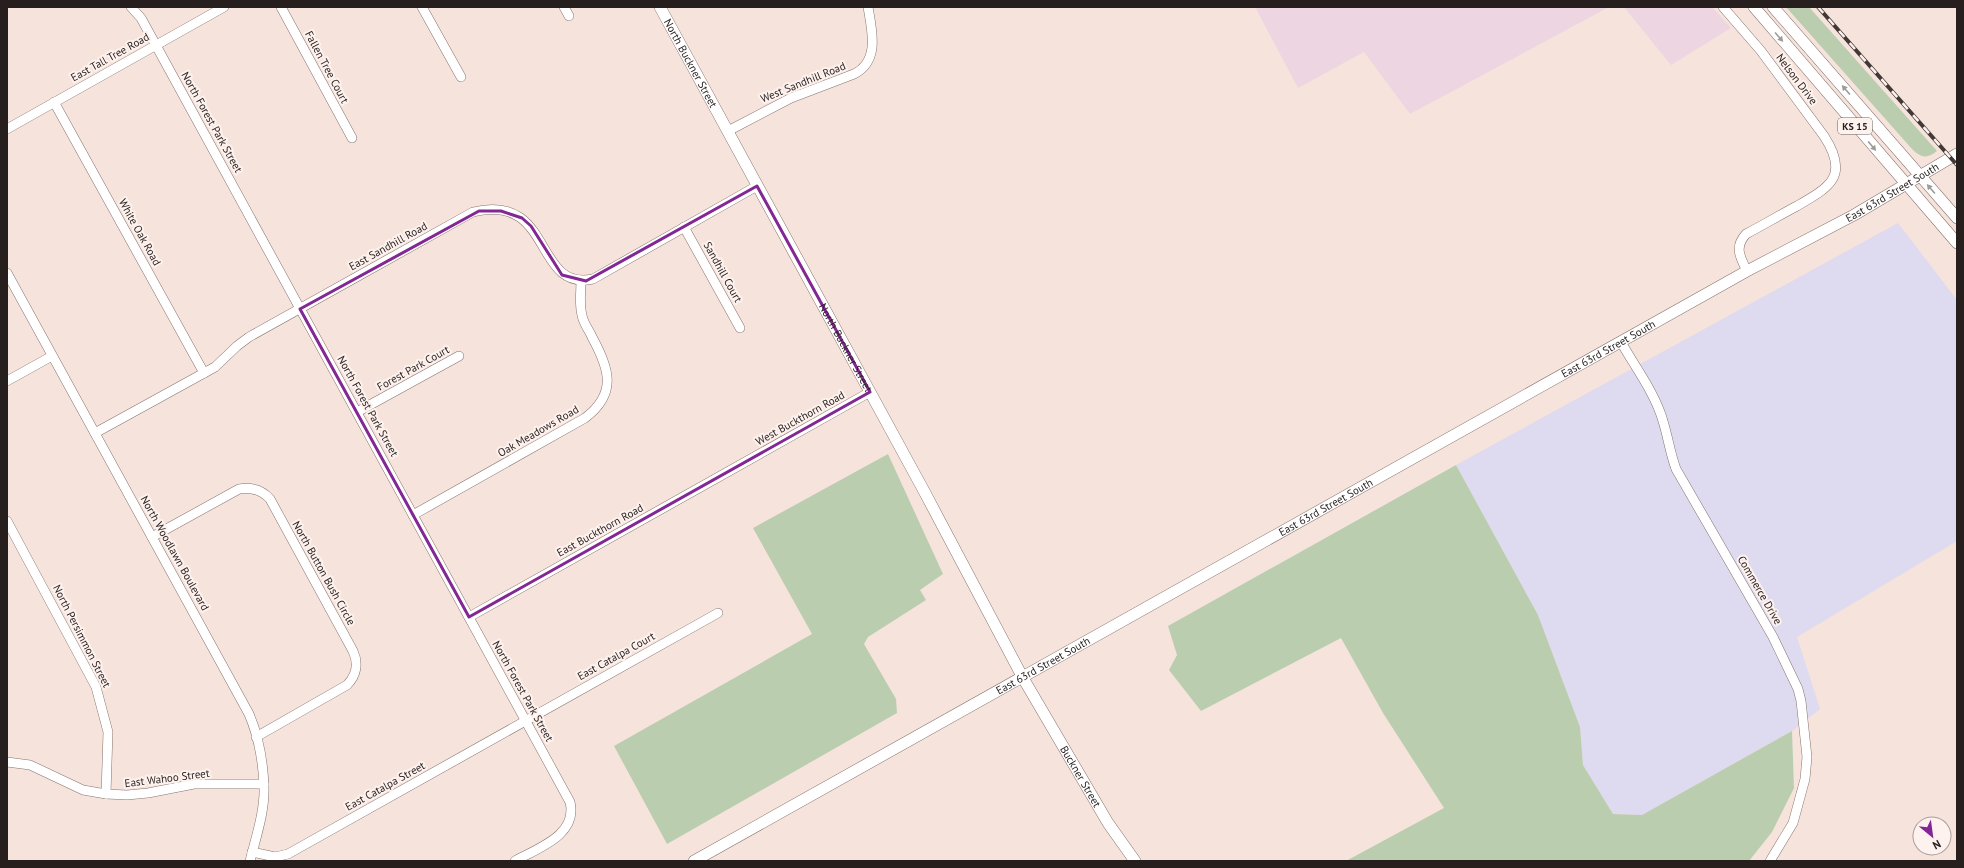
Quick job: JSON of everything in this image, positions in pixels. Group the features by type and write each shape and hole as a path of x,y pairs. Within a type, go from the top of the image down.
{"main road":[{"name":"North Buckner Street","path":"660,7 870,392 1030,690"},
{"name":"KS 15","path":"1754,7 1905,185 1957,243"},
{"name":"KS 15","path":"1773,7 1957,218"},
{"name":"East 63rd Street South","path":"694,861 1747,271 1854,215 1957,154"},
{"name":"Buckner Street","path":"1030,690 1112,829 1135,861"}],"street":[{"name":"North Forest Park Street","path":"131,7 141,18 156,45 570,802 571,809 569,822 564,830 556,838 515,861"},
{"name":"East Tall Tree Road","path":"7,129 224,7"},
{"name":"Fallen Tree Court","path":"281,7 352,138"},
{"path":"422,7 461,77"},
{"path":"564,7 569,16"},
{"name":"West Sandhill Road","path":"728,131 791,98 854,74 865,65 871,57 872,50 872,33 868,7"},
{"name":"Nelson Drive","path":"1723,7 1766,57 1824,136 1834,156 1836,164 1835,173 1830,184 1824,190 1746,234 1741,240 1738,247 1739,254 1747,271"},
{"name":"White Oak Road","path":"54,102 204,373"},
{"path":"581,281 593,279 757,186"},
{"name":"East Sandhill Road","path":"95,433 215,367 249,337 473,212 502,210 522,218 536,234 556,268 562,275 581,281"},
{"name":"Sandhill Court","path":"684,227 740,328"},
{"name":"North Woodlawn Boulevard","path":"7,273 244,703 256,737 264,784 262,806 251,857"},
{"name":"Oak Meadows Road","path":"413,515 585,418 601,401 607,383 606,364 582,315 581,281"},
{"name":"Commerce Drive","path":"1621,342 1655,401 1663,421 1669,448 1676,469 1773,637 1799,695 1806,733 1807,757 1805,779 1793,823 1770,861"},
{"path":"7,381 52,356"},
{"name":"Forest Park Court","path":"357,412 459,356"},
{"name":"West Buckthorn Road","path":"742,464 870,392"},
{"name":"East Buckthorn Road","path":"469,617 742,464"},
{"name":"North Button Bush Circle","path":"152,537 239,489 248,487 260,491 270,499 353,651 356,660 356,669 353,678 347,685 256,737"},
{"name":"North Persimmon Street","path":"7,521 96,687 108,732 106,794"},
{"name":"East Catalpa Court","path":"526,720 718,613"},
{"name":"East Catalpa Street","path":"251,857 288,854 526,720"},
{"name":"East Wahoo Street","path":"7,762 30,765 83,790 106,794 148,793 194,784 264,784"}],"highlighted area":[{"path":"757,186 870,392 469,617 300,309 479,211 501,211 522,218 531,226 562,275 586,281"}],"shaded area":[{"path":"1255,7 1609,7 1410,114 1364,52 1298,88"},
{"path":"1624,7 1712,7 1731,28 1671,65"},
{"path":"1898,223 1957,300 1957,541 1797,637 1820,709 1792,731 1642,815 1613,814 1583,765 1580,727 1538,615 1456,465"}],"green space":[{"path":"1786,7 1809,7 1937,151 1927,156 1921,156 1912,149"},
{"path":"888,454 943,574 920,590 926,600 868,637 864,644 896,699 897,713 667,844 614,746 812,634 753,528"},
{"path":"1456,465 1538,615 1580,727 1583,765 1613,814 1642,815 1792,731 1794,788 1772,832 1749,861 1346,861 1444,808 1383,713 1341,638 1201,711 1169,670 1177,655 1168,626"}],"railway":[{"path":"1818,7 1957,165"}]}
